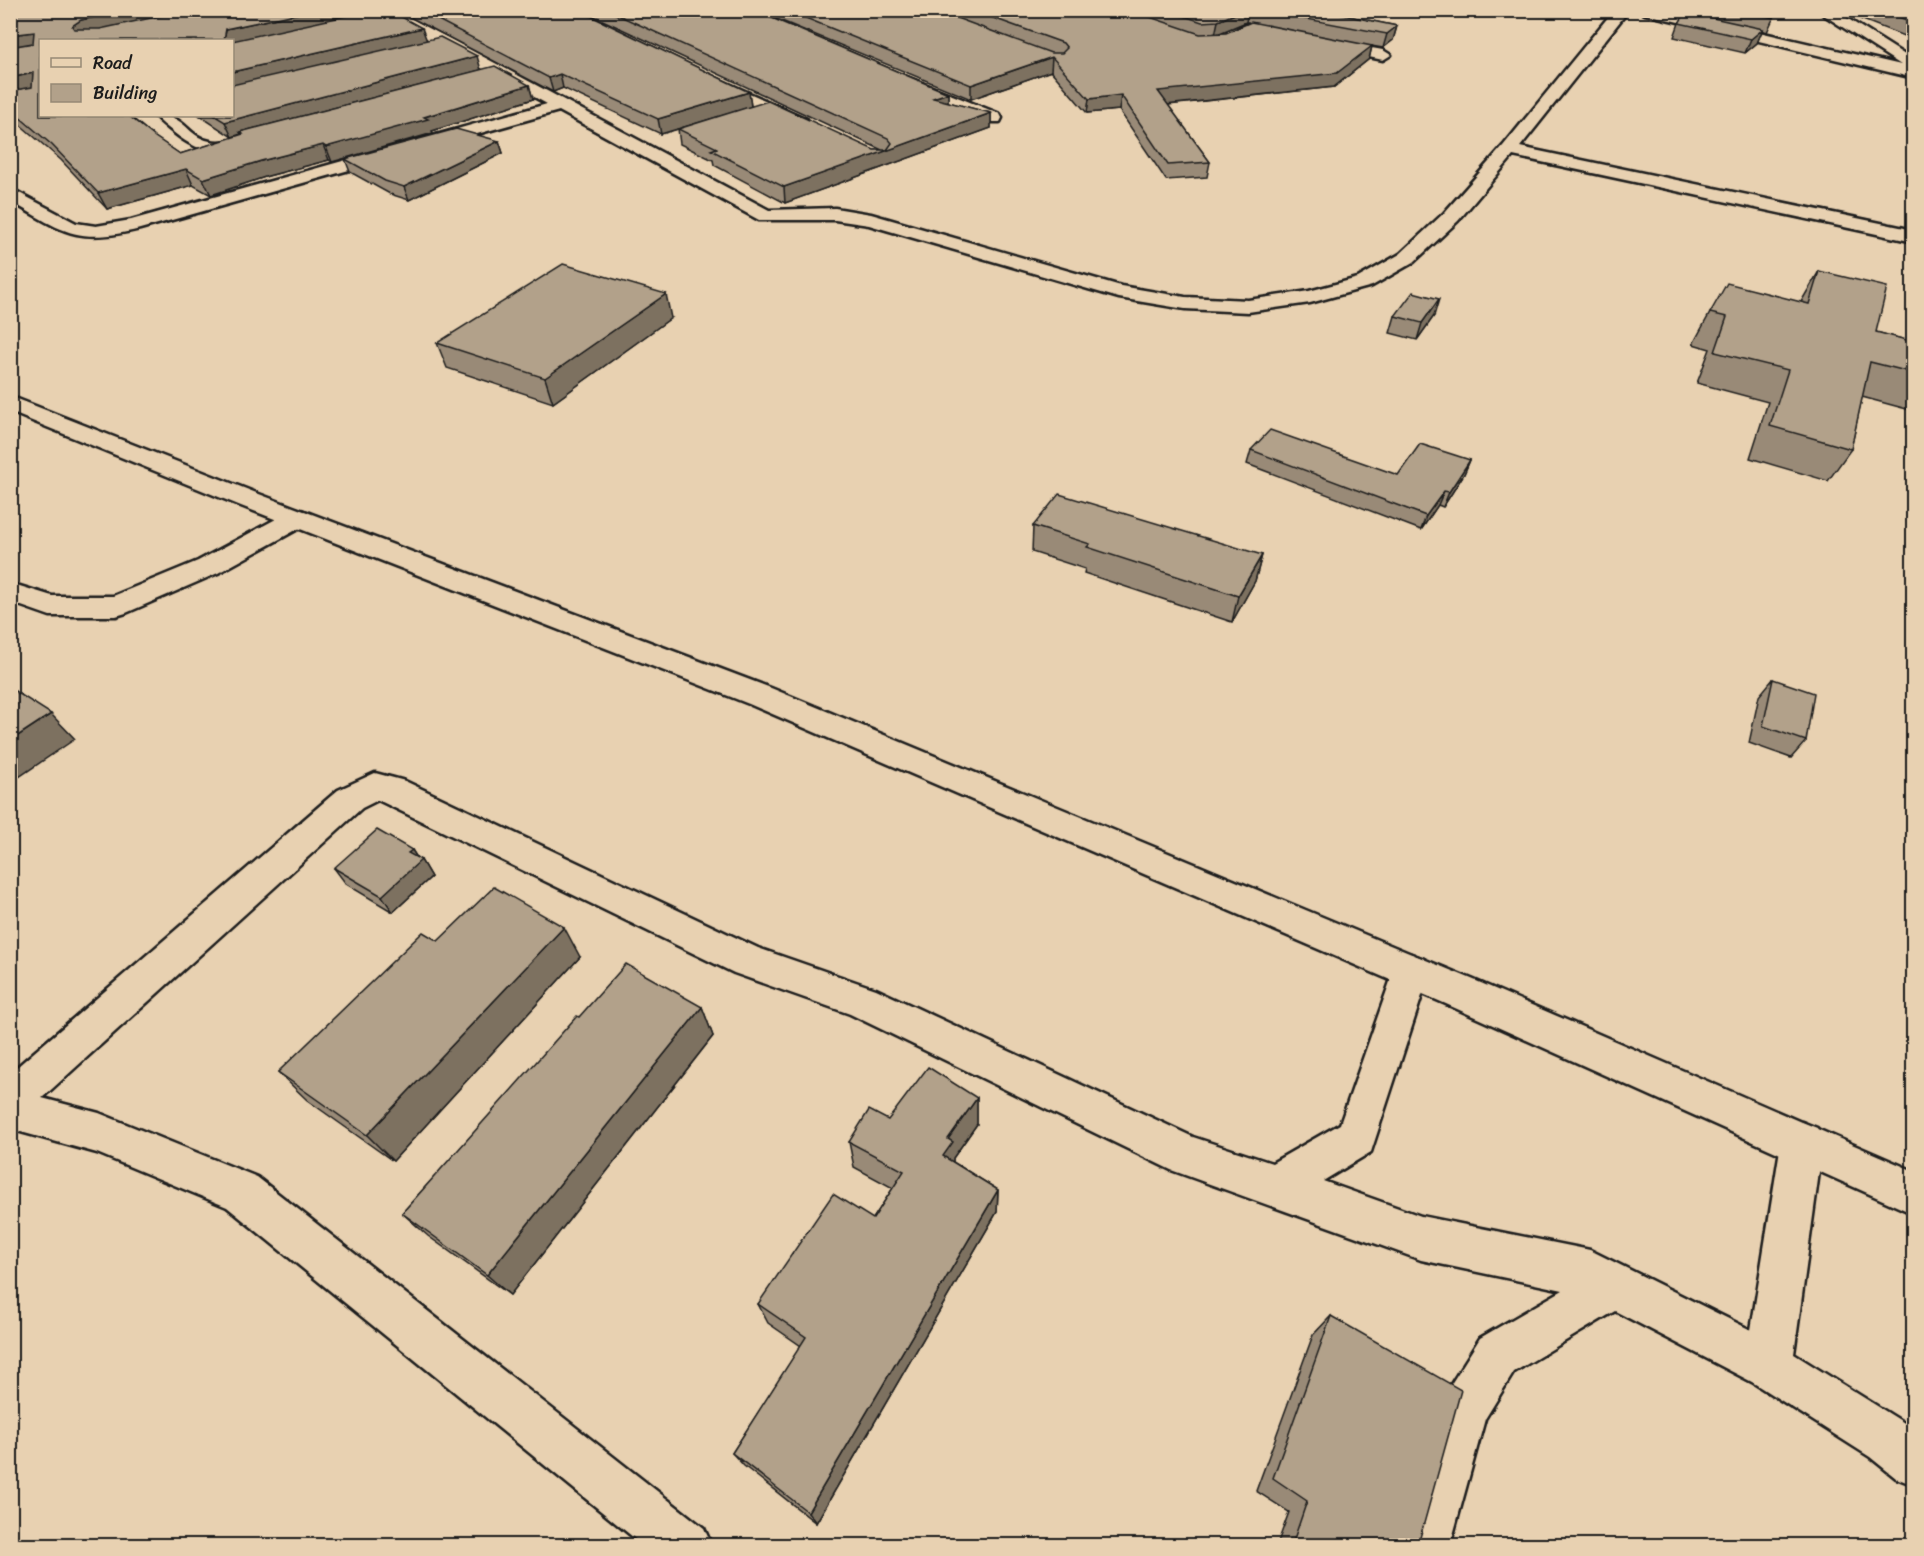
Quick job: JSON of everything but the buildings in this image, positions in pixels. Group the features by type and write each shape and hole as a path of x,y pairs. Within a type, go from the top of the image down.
{"street":[{"path":"367,20 386,12 407,10"},
{"path":"386,12 447,42 766,216 835,214 871,220 1119,292 1185,303 1248,306 1310,297 1365,282 1407,258 1450,217 1509,150 1622,10"},
{"path":"1645,10 1914,73"},
{"path":"1823,10 1914,66"},
{"path":"1742,33 1752,18"},
{"path":"1313,41 1383,56"},
{"path":"424,48 447,42"},
{"path":"479,78 502,72"},
{"path":"697,74 820,131"},
{"path":"897,78 994,118"},
{"path":"10,193 71,228 96,232 133,225 561,105"},
{"path":"748,115 769,108"},
{"path":"164,117 203,146 221,147 266,136"},
{"path":"643,148 664,141"},
{"path":"1509,150 1914,236"},
{"path":"10,213 32,205"},
{"path":"10,403 298,518 760,696 1411,971 1914,1193"},
{"path":"10,592 50,606 117,606 208,567 298,518"},
{"path":"10,1100 350,799 375,786 393,790 747,961 862,1001 1186,1155 1421,1238 1590,1273 1769,1365 1887,1440 1914,1460"},
{"path":"1275,1186 1356,1138 1411,971"},
{"path":"10,1109 99,1133 242,1192 686,1545"},
{"path":"1769,1365 1802,1143"},
{"path":"1424,1545 1463,1409 1497,1355 1613,1286"}]}
